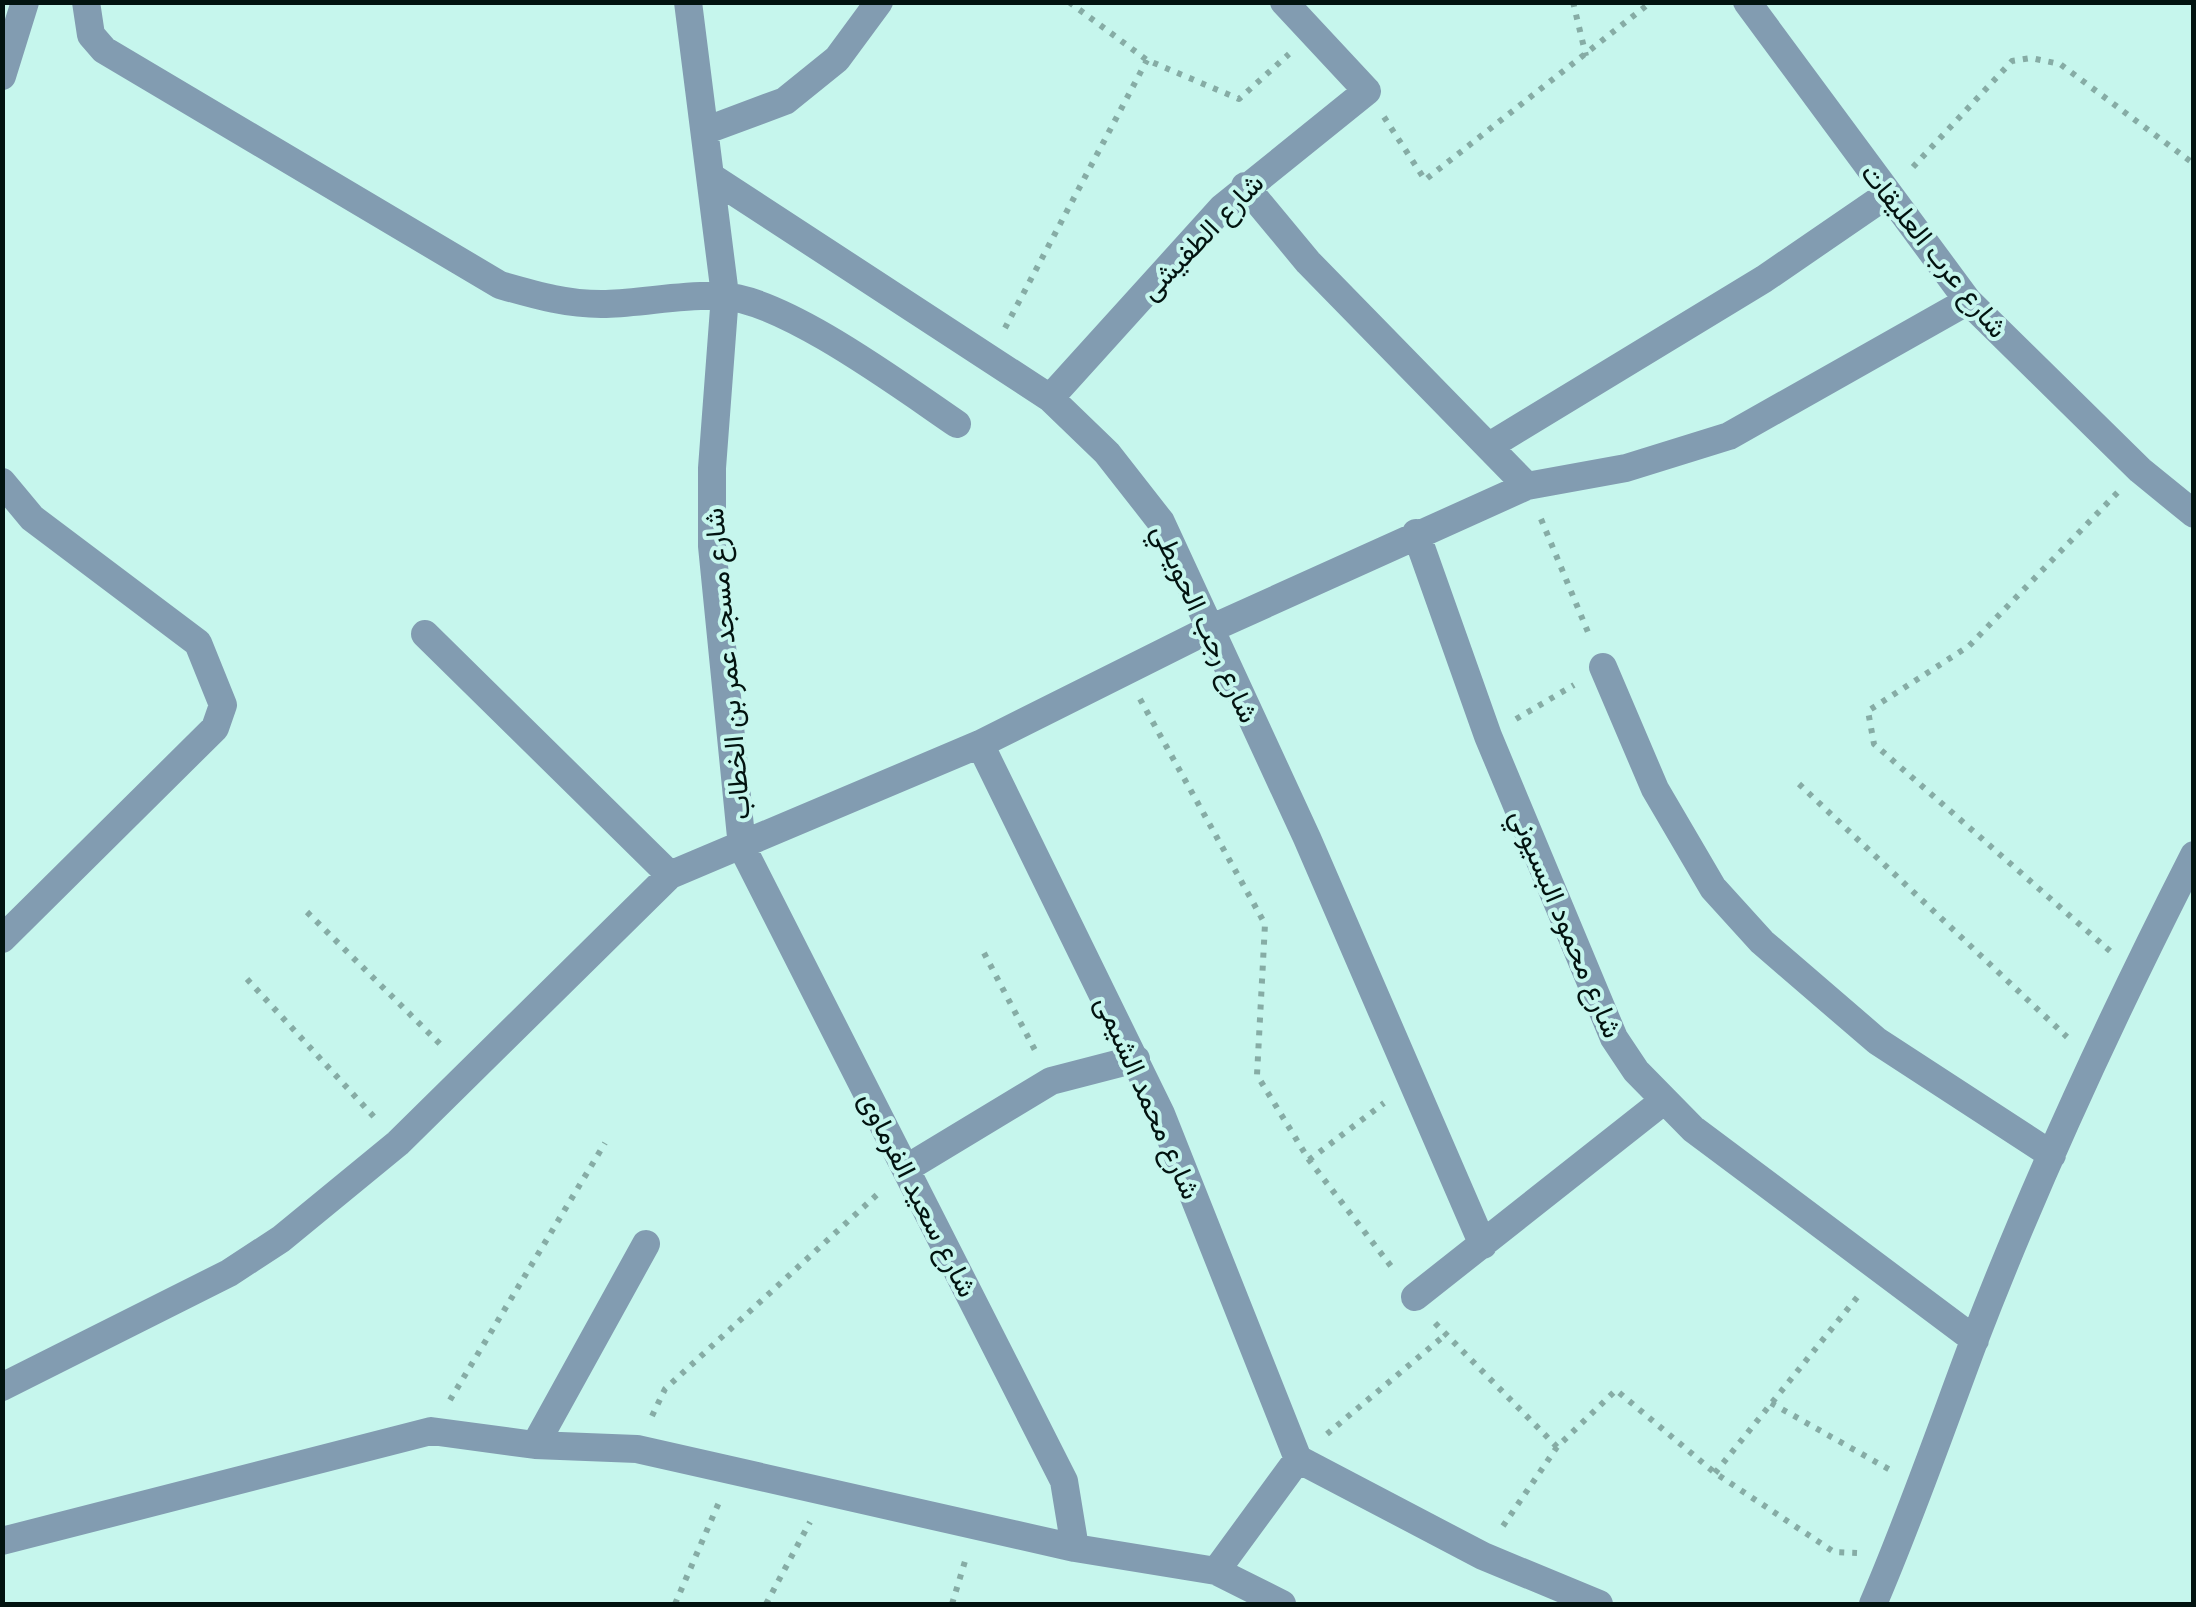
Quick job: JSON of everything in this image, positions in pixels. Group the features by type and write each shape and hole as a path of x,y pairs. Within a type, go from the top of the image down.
{"street":[{"path":"2,76 25,2"},
{"path":"86,2 91,36 104,50 500,285 561,302 603,304 725,295 788,317 872,366 957,424"},
{"name":"شارع مسجد عمر بن الخطاب","path":"688,2 725,295 712,468 712,546 742,847"},
{"path":"707,130 785,100 837,58 879,2"},
{"path":"1284,2 1367,91"},
{"name":"شارع عرب العليقات","path":"1746,2 1968,301 2140,470 2194,514"},
{"name":"شارع الطفيشى","path":"1050,398 1245,186 1367,91"},
{"name":"شارع رجب الحويطي","path":"713,178 1050,398 1107,453 1161,522 1414,1080 1483,1244"},
{"path":"1245,186 1308,262 1527,486"},
{"path":"1490,445 1764,279 1888,194"},
{"path":"2,1387 229,1273 281,1238 398,1143 670,875 980,744 1126,674 1210,628 1527,486 1626,468 1729,436 1968,301"},
{"path":"2,482 32,518 198,643 223,705 215,728 2,939"},
{"name":"شارع محمود البسيوني","path":"1416,534 1488,736 1614,1038 1662,1102 1975,1340"},
{"path":"425,634 670,875"},
{"path":"1604,668 1674,822 1713,888 1762,942 1877,1041 2052,1155"},
{"name":"شارع محمد الشيمى","path":"980,744 1136,1059 1185,1170 1298,1459"},
{"name":"شارع سعيد الفرماوى","path":"742,847 1064,1481 1075,1548"},
{"path":"1872,1604 1922,1488 1975,1340 2092,1060 2194,855"},
{"path":"906,1168 1051,1081 1136,1059"},
{"path":"1415,1297 1662,1102"},
{"path":"535,1445 646,1244"},
{"path":"2,1542 430,1431 535,1445 636,1449 1075,1548 1216,1571 1282,1604"},
{"path":"1216,1571 1298,1459 1483,1556 1599,1604"}],"path":[{"path":"1068,2 1148,60 1239,100 1313,33"},
{"path":"1573,2 1586,56"},
{"path":"1367,91 1425,180 1650,2"},
{"path":"1888,194 2012,61 2031,58 2060,64 2194,164"},
{"path":"989,357 1148,60"},
{"path":"2134,972 1874,744 1868,711 1968,646 2140,470"},
{"path":"1488,736 1604,668 1527,486"},
{"path":"1126,674 1266,924 1258,1075 1309,1160 1444,1335 1557,1447"},
{"path":"1799,784 2092,1060"},
{"path":"306,912 470,1073"},
{"path":"984,953 1051,1081"},
{"path":"247,979 398,1143"},
{"path":"1309,1160 1414,1080"},
{"path":"430,1431 605,1143"},
{"path":"636,1449 665,1390 906,1168"},
{"path":"1715,1473 1880,1268"},
{"path":"1298,1459 1444,1335"},
{"path":"1483,1556 1557,1447 1616,1390 1715,1473 1834,1552 1894,1554"},
{"path":"1771,1404 1922,1488"},
{"path":"675,1604 732,1472"},
{"path":"766,1604 824,1494"},
{"path":"952,1604 976,1527"}]}
